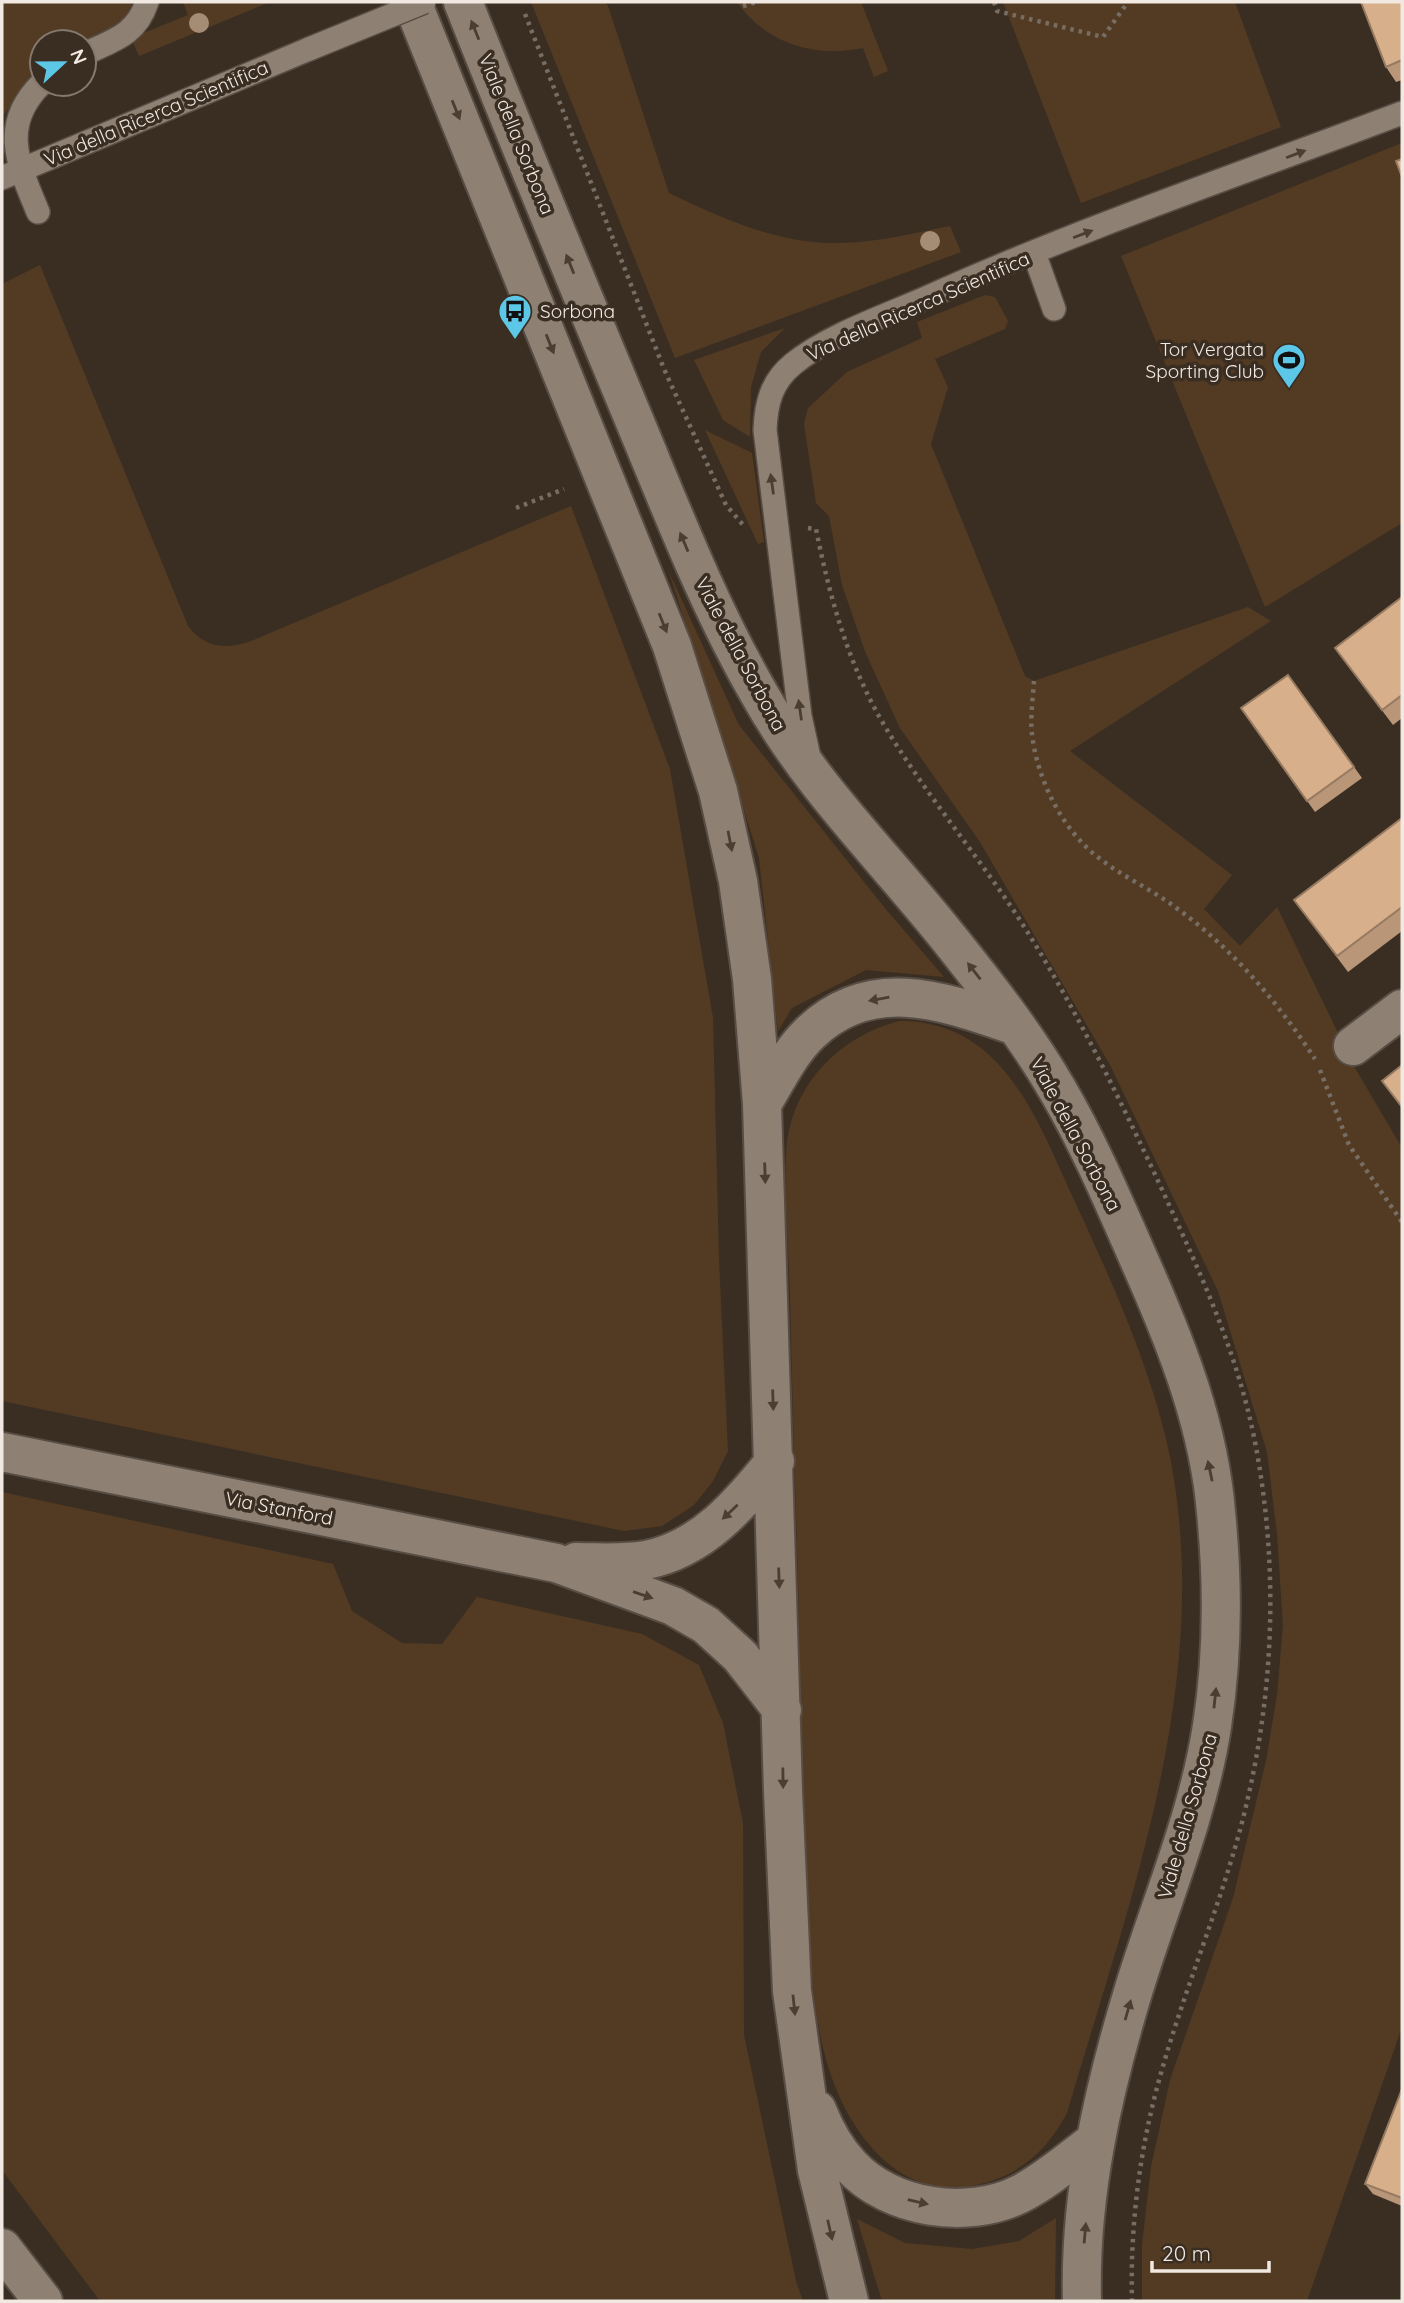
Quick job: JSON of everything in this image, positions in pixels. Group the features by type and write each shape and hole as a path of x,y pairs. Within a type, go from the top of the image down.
{"street":[{"name":"Viale della Sorbona","path":"463,2 700,578 762,701 813,777 943,931 1016,1026 1072,1117 1110,1193 1180,1356 1212,1479 1220,1563 1220,1644 1212,1726 1203,1772 1186,1833 1134,1991 1104,2096 1095,2141 1084,2236 1082,2301"},
{"path":"417,3 672,646 727,826 747,932 762,1104 791,1968 801,2065 817,2170 849,2301"},
{"path":"762,1104 790,1057 810,1033 834,1015 860,1003 896,996 931,999 1016,1026"},
{"path":"1353,1046 1402,1009"},
{"name":"Via Stanford","path":"2,1452 556,1563 673,1606 706,1625 740,1656 782,1710"},
{"name":"Via Stanford","path":"556,1563 645,1560 676,1549 710,1531 750,1492 775,1461"},
{"path":"801,2065 824,2128 844,2159 880,2188 913,2201 953,2207 997,2203 1038,2183 1095,2141"},
{"path":"2,2248 43,2301"}],"lane":[{"path":"98,46 134,27 141,20 147,2"},
{"name":"Via della Ricerca Scientifica","path":"11,174 417,3"},
{"path":"28,98 16,111 12,125 11,174 38,212"},
{"name":"Via della Ricerca Scientifica","path":"813,777 800,716 765,430 766,410 778,378 793,364 824,345 979,274 1402,113"},
{"path":"1034,253 1054,309"}],"path":[{"path":"743,6 757,2"},
{"path":"994,2 997,11 1103,37 1128,2"},
{"path":"525,13 664,369 726,505 746,528 777,526 817,529 827,580 845,639 878,714 1034,943 1117,1093 1209,1292 1240,1381 1256,1444 1271,1583 1270,1660 1265,1708 1239,1832 1154,2102 1136,2202 1132,2301"},
{"path":"516,508 564,489"},
{"path":"1034,681 1032,733 1039,767 1053,801 1075,834 1098,857 1175,906 1198,925 1252,976 1283,1011 1317,1062 1349,1145 1402,1222"}],"shaded area":[{"path":"2,2 131,2 131,23 98,36 98,28 28,28 28,90 2,116"},
{"path":"183,2 270,2 139,56 131,38 188,15"},
{"path":"531,2 605,2 608,6 669,193 750,228 816,242 866,241 950,226 961,252 675,358"},
{"path":"737,2 861,2 888,71 874,77 863,48 826,51 809,49 777,38 762,28"},
{"path":"1003,2 1235,2 1281,127 1081,203"},
{"name":"Tor Vergata Sporting Club","path":"1402,143 1402,523 1265,607 1121,256"},
{"path":"40,265 188,626 209,643 233,646 251,641 571,506 670,769 713,1018 719,1260 728,1451 713,1481 694,1505 662,1526 624,1531 2,1401 2,284"},
{"path":"985,295 995,297 1008,321 1005,329 935,359 948,387 931,444 1025,676 1034,681 1248,607 1271,621 1070,751 1232,875 1204,909 1240,946 1277,907 1355,1068 1402,1148 1402,2027 1307,2301 1142,2301 1142,2245 1151,2167 1170,2080 1233,1898 1266,1761 1277,1695 1283,1625 1277,1534 1267,1452 1218,1291 1110,1065 980,842 900,728 866,654 842,585 829,516 816,503 804,424 808,408 847,372 922,338 917,322"},
{"path":"785,328 761,352 751,387 750,437 723,420 694,360"},
{"path":"705,430 752,453 764,542 758,544"},
{"path":"669,572 739,725 884,907 944,977 866,970 792,1008 778,1031 759,858"},
{"path":"899,1021 932,1024 960,1035 984,1051 1005,1071 1038,1122 1139,1350 1170,1457 1181,1541 1181,1624 1173,1707 1158,1790 1115,1953 1067,2113 1049,2141 1026,2163 998,2178 965,2187 940,2187 918,2181 898,2171 880,2156 850,2118 839,2097 824,2052 815,2004 810,1954 802,1767 786,1198 787,1141 800,1099 825,1064 858,1038"},
{"path":"2,1492 333,1564 352,1611 402,1643 442,1644 477,1597 642,1634 699,1665 723,1723 743,1823 744,2035 796,2281 803,2301 100,2301 2,2170"},
{"path":"1056,2218 1055,2301 882,2301 857,2219 905,2243 972,2249 1019,2241"}],"building":[{"path":"1361,2 1402,2 1402,60 1386,67"},
{"path":"1402,159 1402,177 1396,161"},
{"path":"1402,597 1402,695 1382,710 1335,648"},
{"path":"1288,675 1354,767 1307,801 1241,708"},
{"path":"1402,818 1402,907 1337,956 1294,900"},
{"path":"1402,1065 1402,1107 1382,1081"},
{"path":"1402,2089 1402,2198 1365,2184"}],"place":[{"name":"Sorbona","path":"515,341"},
{"name":"Tor Vergata Sporting Club","path":"1289,390"}]}
